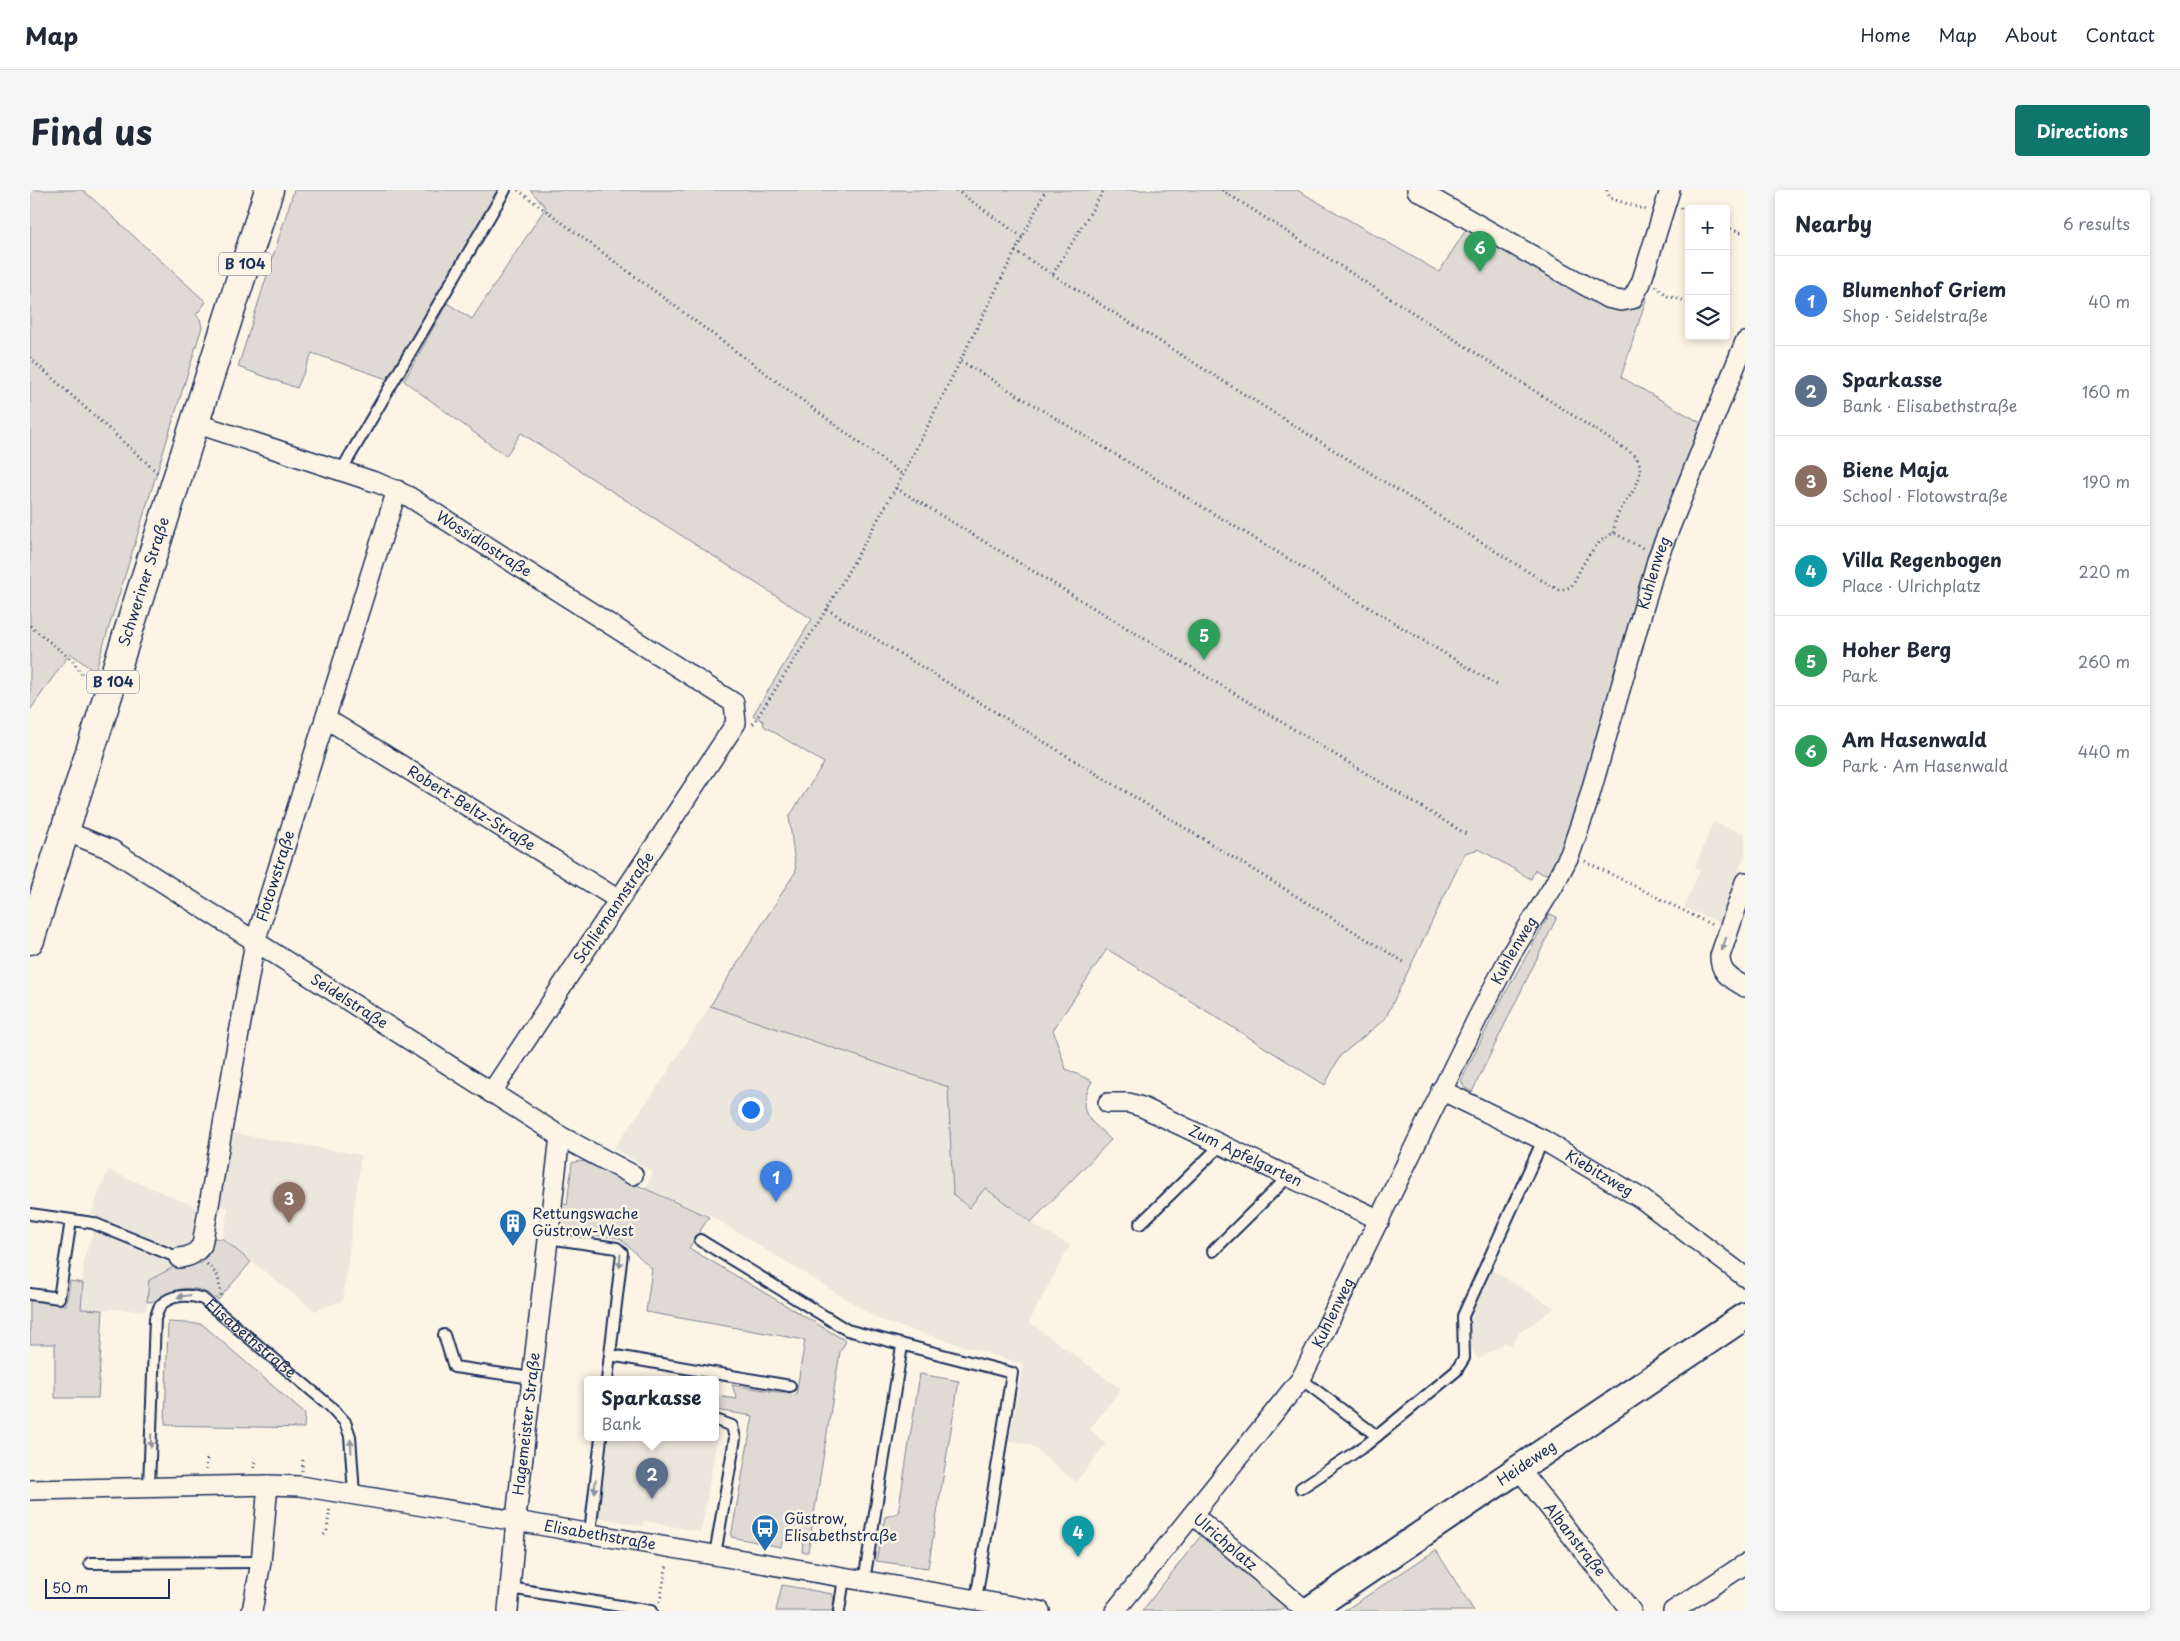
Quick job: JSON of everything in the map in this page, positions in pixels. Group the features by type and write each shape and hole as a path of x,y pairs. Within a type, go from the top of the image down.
{"main road":[{"name":"B 104","path":"195,423 269,190"},
{"name":"Schweriner Straße","path":"30,940 34,912 65,831 195,423"}],"street":[{"path":"1417,190 1607,298 1621,301 1632,299 1644,276 1670,190"},
{"name":"Kuhlenweg","path":"1193,1515 1301,1380 1380,1220 1441,1090 1512,954 1553,887 1570,854 1587,805 1658,556 1745,342"},
{"name":"Wossidlostraße","path":"195,423 397,490 734,703 744,724"},
{"name":"Flotowstraße","path":"187,1256 202,1245 256,942 397,490"},
{"name":"Robert-Beltz-Straße","path":"325,718 619,900"},
{"name":"Schliemannstraße","path":"491,1093 619,900 744,724"},
{"name":"Seidelstraße","path":"65,831 112,850 491,1093 560,1136 633,1175"},
{"path":"1745,882 1720,956 1720,967 1726,975 1745,987"},
{"name":"Kiebitzweg","path":"1441,1090 1544,1140 1642,1199 1745,1277"},
{"name":"Zum Apfelgarten","path":"1108,1103 1129,1103 1142,1107 1380,1220"},
{"name":"Hagemeister Straße","path":"508,1611 516,1521 560,1136"},
{"name":"Heideweg","path":"1307,1611 1745,1316"},
{"name":"Albanstraße","path":"1519,1469 1631,1611"},
{"path":"252,1611 260,1562 268,1485"},
{"name":"Elisabethstraße","path":"30,1490 300,1486 1040,1611"},
{"name":"Ulrichplatz","path":"1116,1611 1193,1515 1307,1611"},
{"path":"1673,1611 1745,1564"}],"lane":[{"path":"341,471 505,190"},
{"path":"1301,1488 1366,1445 1456,1371 1464,1358 1463,1316 1544,1140"},
{"path":"1140,1224 1221,1145"},
{"path":"1213,1251 1288,1177"},
{"path":"30,1214 93,1223 187,1256"},
{"path":"30,1294 59,1298 71,1220"},
{"path":"548,1238 617,1248 622,1253 608,1376"},
{"path":"700,1240 847,1330 1012,1374 976,1600"},
{"name":"Elisabethstraße","path":"149,1487 155,1318 160,1306 173,1298 192,1295 203,1298 330,1406 345,1422 350,1436 354,1494"},
{"path":"444,1335 454,1366 532,1378"},
{"path":"864,1581 902,1346"},
{"path":"610,1356 790,1386"},
{"path":"1301,1380 1377,1436"},
{"path":"715,1555 735,1438 732,1426 719,1421"},
{"path":"590,1534 601,1441"},
{"path":"90,1563 260,1562"},
{"path":"839,1611 844,1578"},
{"path":"510,1588 655,1610"}],"path":[{"path":"517,190 903,475"},
{"path":"956,190 1022,237"},
{"path":"744,724 826,609 896,488 1046,190"},
{"path":"1053,274 1104,190"},
{"path":"1222,190 1636,456 1641,470 1637,484 1617,516 1614,533"},
{"path":"1607,190 1610,198 1662,215"},
{"path":"1730,229 1744,234"},
{"path":"1015,251 1551,586 1560,590 1571,587 1598,544 1604,537 1614,533 1658,556"},
{"path":"1644,276 1668,296 1685,301"},
{"path":"30,358 164,478"},
{"path":"960,361 1498,685"},
{"path":"896,488 1466,834"},
{"path":"826,609 1404,962"},
{"path":"30,626 72,660 83,676"},
{"path":"1570,854 1728,933"},
{"path":"187,1256 218,1276 221,1299"},
{"path":"206,1458 206,1474"},
{"path":"302,1474 303,1459"},
{"path":"324,1535 327,1530 330,1501"},
{"path":"655,1610 667,1559"}],"shaded area":[{"path":"30,190 83,190 206,302 196,315 200,319 202,327 95,672 70,653 30,710"},
{"path":"294,190 499,190 387,379 312,353 297,388 238,367"},
{"path":"530,190 1297,190 1439,272 1469,225 1632,307 1647,297 1621,377 1701,423 1651,550 1577,813 1551,873 1543,874 1535,870 1531,879 1479,849 1465,853 1385,1019 1340,1056 1325,1085 1107,949 1053,1030 1066,1069 1092,1081 1087,1092 1084,1108 1090,1120 1111,1140 1031,1222 985,1188 969,1208 953,1194 948,1087 710,1006 796,871 789,817 824,763 764,726 763,721 753,715 812,619 521,433 506,456 404,381 447,303 472,319 546,207"},
{"path":"1713,822 1745,834 1745,853 1721,924 1684,907 1700,871 1695,868"},
{"path":"1550,914 1557,917 1472,1092 1465,1088 1461,1081 1498,1006"},
{"path":"710,1006 949,1087 953,1194 985,1188 1041,1229 1070,1245 1029,1322 1121,1389 1090,1429 1106,1444 1076,1482 1029,1444 1009,1441 1023,1364 882,1321 711,1216 646,1189 653,1172 614,1148 661,1082"},
{"path":"233,1133 361,1155 343,1300 315,1311 223,1239 228,1208 215,1205 224,1150 231,1144"},
{"path":"585,1162 709,1217 689,1248 846,1341 840,1352 808,1552 802,1552 803,1542 783,1538 781,1547 731,1537 753,1416 719,1410 719,1396 737,1399 732,1385 796,1395 805,1340 646,1312 652,1269 620,1238 568,1232 560,1223 561,1203 567,1205 572,1163"},
{"path":"108,1170 197,1207 190,1242 177,1250 91,1214"},
{"path":"94,1229 169,1259 174,1267 149,1280 146,1310 81,1309 84,1260"},
{"path":"214,1238 223,1239 251,1262 218,1300 206,1292 186,1288 179,1289 155,1301 147,1302 149,1280 174,1267 197,1261 201,1264 210,1252"},
{"path":"1490,1269 1555,1308 1520,1332 1511,1346 1505,1343 1478,1360 1467,1339 1467,1318"},
{"path":"70,1281 83,1283 81,1309 103,1310 98,1398 55,1398 55,1344 30,1344 30,1299 66,1305"},
{"path":"168,1322 202,1324 305,1414 304,1428 165,1425"},
{"path":"920,1374 959,1381 928,1568 876,1561 885,1517 898,1513"},
{"path":"609,1441 717,1441 701,1532 644,1521 643,1526 598,1517"},
{"path":"1203,1533 1283,1602 1285,1607 1278,1611 1142,1611"},
{"path":"1436,1550 1474,1611 1344,1611"},
{"path":"782,1585 832,1594 834,1598 832,1611 776,1611"}],"place":[{"name":"Am Hasenwald","path":"1480,272"},
{"name":"Hoher Berg","path":"1204,660"},
{"name":"Blumenhof Griem","path":"776,1202"},
{"name":"Biene Maja","path":"289,1223"},
{"name":"Rettungswache Güstrow-West","path":"513,1247"},
{"name":"Sparkasse","path":"652,1499"},
{"name":"Güstrow, Elisabethstraße","path":"765,1552"},
{"name":"Villa Regenbogen","path":"1078,1557"}]}
